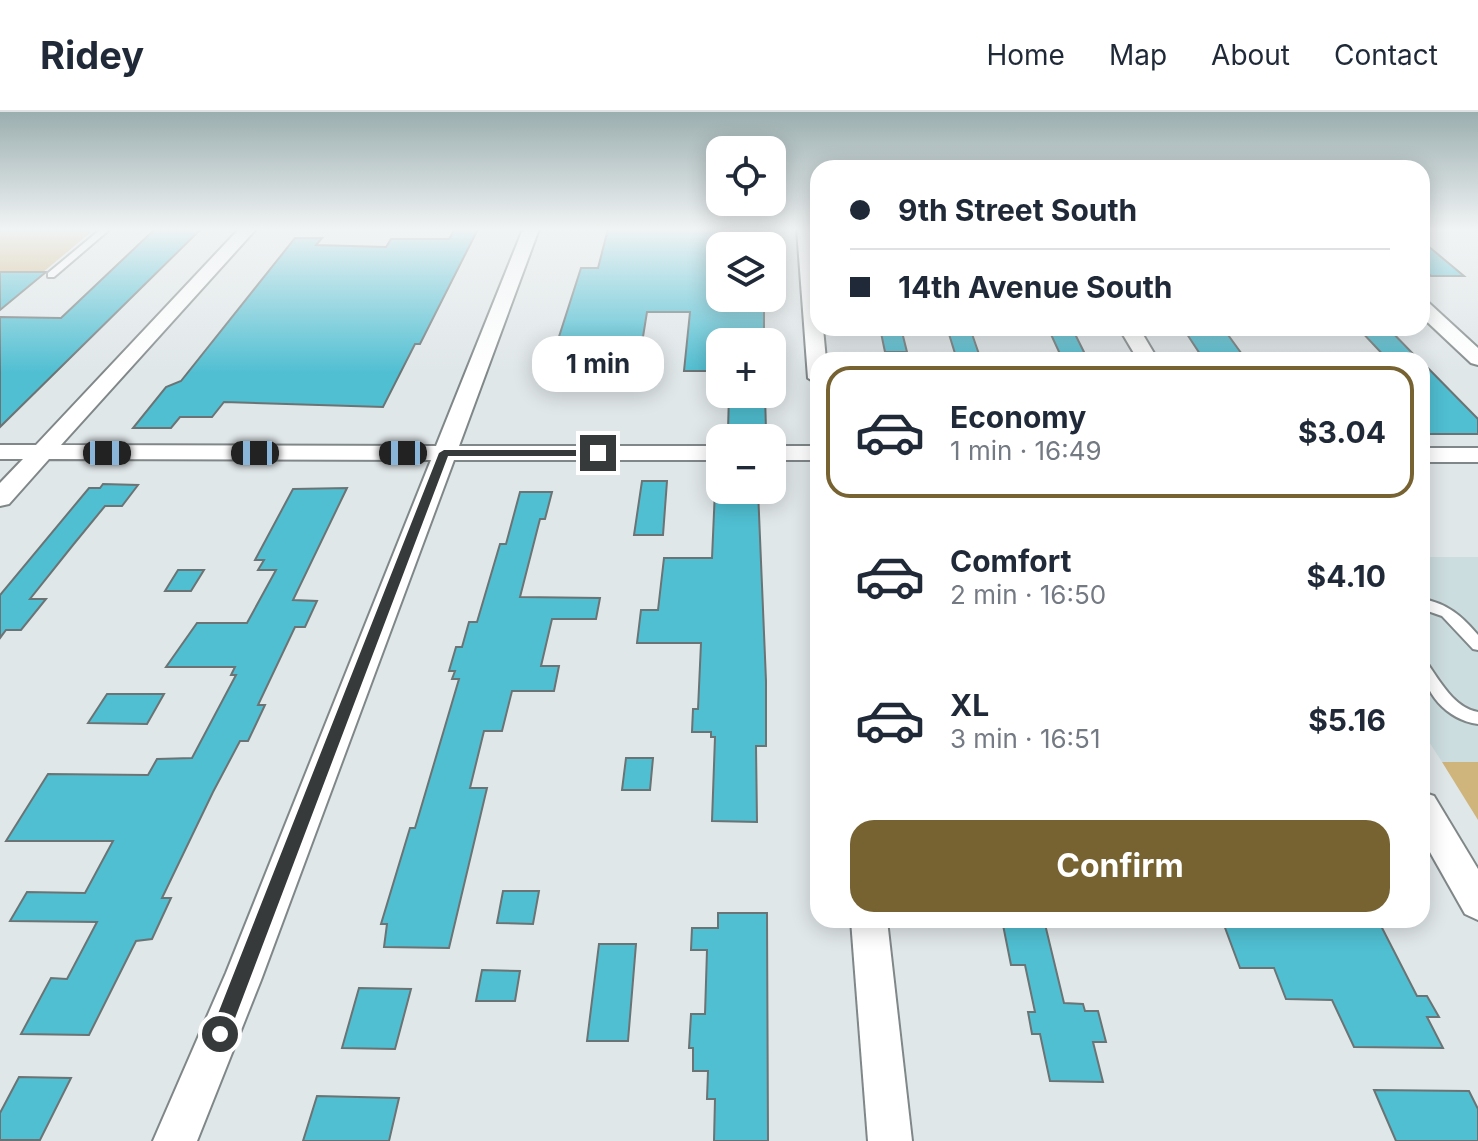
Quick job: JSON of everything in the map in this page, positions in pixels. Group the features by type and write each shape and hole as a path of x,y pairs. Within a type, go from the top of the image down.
{"street":[{"path":"0,498 204,277"},
{"path":"175,1141 242,980 512,277"},
{"path":"1430,314 1478,359"},
{"path":"0,452 706,453"},
{"path":"786,453 810,453"},
{"path":"1430,455 1478,455"},
{"path":"1430,821 1478,902"},
{"path":"870,928 890,1141"}],"lane":[{"path":"1430,607 1446,612 1458,621 1478,645"},
{"path":"1430,678 1452,707 1478,718"}],"shaded area":[{"path":"0,277 27,277 0,284"},
{"path":"1430,557 1478,557 1478,762 1442,762 1430,743"},
{"path":"1442,762 1478,762 1478,820"}],"building":[{"path":"0,277 40,277 0,310"},
{"path":"104,277 152,277 0,427 0,317 61,318"},
{"path":"264,277 454,277 383,407 224,402 212,417 180,417 171,428 133,428 166,387 181,381"},
{"path":"578,277 706,277 706,312 764,312 764,328 706,328 706,371 684,371 690,312 647,312 642,343 592,343 585,371 548,371"},
{"path":"882,336 903,336 907,352 885,352"},
{"path":"950,336 973,336 978,352 955,352"},
{"path":"1052,336 1076,336 1084,352 1059,352"},
{"path":"1188,336 1229,336 1240,352 1199,352"},
{"path":"1366,336 1396,336 1411,352 1380,352"},
{"path":"1430,370 1478,419 1478,434 1430,434"},
{"path":"729,408 765,408 766,424 728,424"},
{"path":"642,481 667,481 663,535 634,535"},
{"path":"103,484 138,485 122,506 105,506 30,599 46,599 21,630 6,630 0,638 0,595 89,488 100,488"},
{"path":"347,488 293,600 317,601 305,627 295,627 258,705 265,705 248,741 240,741 213,792 162,898 171,898 152,939 136,941 89,1035 21,1034 51,978 67,979 97,922 10,921 27,892 85,893 113,841 6,841 48,774 148,775 157,759 192,758 236,675 231,675 235,667 166,667 197,623 247,623 276,570 258,570 264,560 255,560 293,489"},
{"path":"520,492 552,492 545,519 540,519 520,597 600,598 596,619 552,619 541,666 559,666 554,691 512,691 502,731 484,731 470,788 487,788 449,948 384,947 387,924 381,924 410,828 415,828 459,679 452,679 455,671 449,671 456,647 462,647 469,622 477,622 500,544 506,544"},
{"path":"714,504 759,504 766,746 756,746 757,822 712,821 715,737 711,737 711,732 692,732 693,709 698,709 701,643 637,643 641,610 658,610 664,558 712,558"},
{"path":"178,570 204,570 191,591 165,591"},
{"path":"107,694 164,694 147,724 88,723"},
{"path":"626,758 653,758 650,790 622,790"},
{"path":"503,891 539,891 533,924 497,923"},
{"path":"718,913 767,913 768,1141 714,1141 715,1099 707,1099 708,1071 693,1071 693,1048 689,1048 691,1014 705,1014 707,950 691,950 692,928 718,928"},
{"path":"1004,928 1046,928 1064,1003 1083,1004 1085,1011 1098,1011 1106,1042 1093,1042 1103,1082 1050,1081 1040,1034 1032,1034 1028,1012 1035,1012 1025,965 1011,965"},
{"path":"1225,928 1382,928 1417,996 1427,996 1439,1017 1427,1017 1443,1048 1354,1047 1332,1000 1286,999 1274,968 1240,968"},
{"path":"599,944 636,944 628,1041 587,1041"},
{"path":"482,970 520,971 515,1001 476,1001"},
{"path":"359,988 411,989 395,1049 342,1048"},
{"path":"19,1077 71,1078 40,1140 0,1140 0,1113"},
{"path":"1374,1090 1469,1091 1478,1109 1478,1141 1396,1141"},
{"path":"317,1096 399,1098 389,1141 303,1141"}],"route":[{"path":"220,1034 444,453 598,453"}]}
